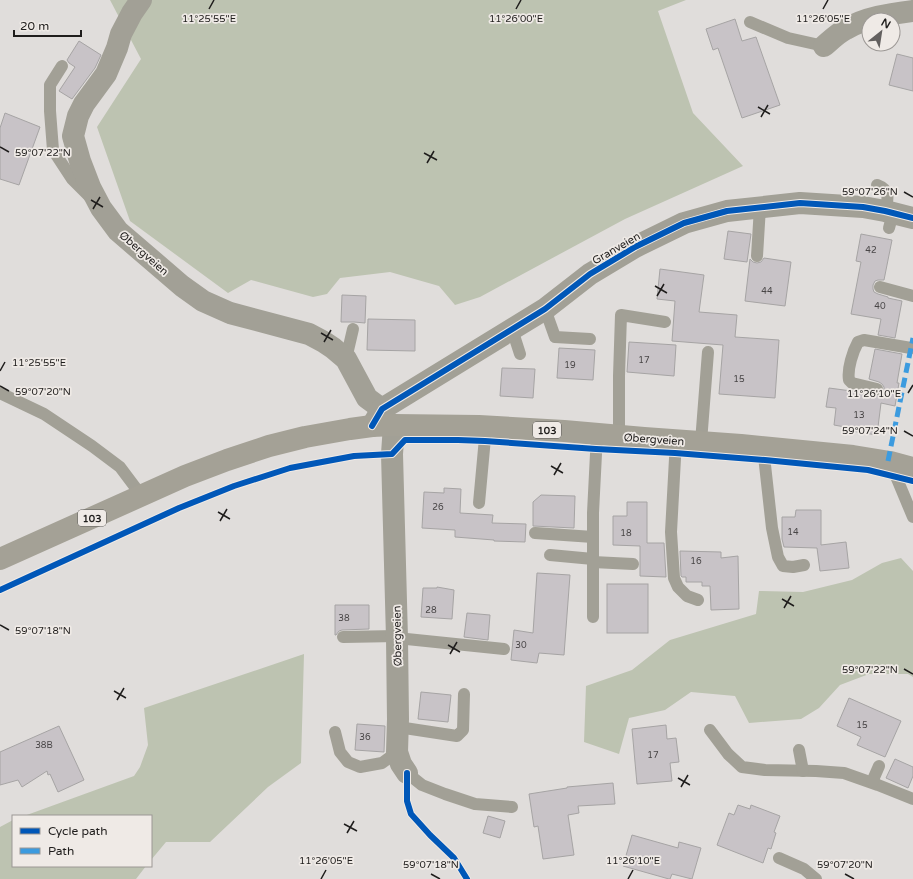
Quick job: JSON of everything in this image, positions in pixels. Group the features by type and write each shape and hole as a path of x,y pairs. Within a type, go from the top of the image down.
{"main road":[{"name":"Øbergveien","path":"0,559 141,495 227,460 269,446 350,429 382,420 597,434 763,447 853,456 890,462 913,468"}],"street":[{"name":"Øbergveien","path":"141,0 121,34 106,74 84,104 78,116 73,136 80,161 90,187 101,208 118,230 182,286 203,301 230,313 308,334 333,348 346,359 367,398 382,420 392,454 397,637 397,752 401,764 407,773"},
{"path":"824,46 846,29 870,18 913,11"},
{"name":"Granveien","path":"382,420 512,329 545,309 590,274 635,247 684,223 727,210 800,203 863,207 895,217"}],"lane":[{"path":"750,22 788,38 824,46"},
{"path":"62,66 50,85 53,150 72,179 101,208"},
{"path":"877,185 886,191 895,217"},
{"path":"757,256 760,207"},
{"path":"880,287 913,296"},
{"path":"545,309 555,337 590,339"},
{"path":"619,436 621,315 665,322"},
{"path":"346,359 353,329"},
{"path":"512,329 520,354"},
{"path":"877,389 849,380 848,374 858,342 864,340 911,348"},
{"path":"701,442 708,352"},
{"path":"0,393 44,414 92,446 120,467 141,495"},
{"path":"479,503 486,427"},
{"path":"593,617 593,513 597,434"},
{"path":"676,440 671,532 674,578 678,587 687,596 698,600"},
{"path":"763,447 772,528 778,557 783,566 792,567 804,565"},
{"path":"890,462 913,517"},
{"path":"535,533 593,537"},
{"path":"550,556 633,564"},
{"path":"343,637 397,637 504,649"},
{"path":"398,727 457,736 463,730 464,694"},
{"path":"710,730 728,754 742,767 765,770 844,773 872,782 913,799"},
{"path":"335,732 340,752 348,762 360,767 382,763 397,752"},
{"path":"799,750 803,771"},
{"path":"872,782 879,766"},
{"path":"407,773 422,785 475,804 512,807"},
{"path":"778,858 804,869 816,879"}],"green space":[{"path":"110,0 686,0 658,11 693,113 743,166 625,219 480,297 455,305 439,286 390,272 340,278 327,294 313,297 251,280 228,293 130,221 97,127 141,59"},
{"path":"901,558 913,571 913,677 908,674 869,674 840,685 819,708 801,719 749,723 735,696 691,692 665,710 629,718 619,754 584,742 586,686 632,670 670,640 756,614 759,591 803,592 852,580 882,563"},
{"path":"304,654 301,763 268,787 210,842 166,842 152,859 152,815 27,815 134,776 140,767 148,745 144,708"},
{"path":"12,821 12,867 145,867 136,879 0,879 0,827"}],"building":[{"path":"735,19 742,41 756,37 780,105 742,118 718,48 713,50 706,29"},
{"path":"79,41 101,55 95,68 72,99 59,91 75,67 67,60"},
{"path":"897,54 913,58 913,91 889,85"},
{"path":"5,113 40,127 19,185 0,179 0,128"},
{"path":"728,231 751,234 747,262 724,259"},
{"path":"861,234 892,240 884,280 875,281 873,289 874,292 878,294 902,301 895,338 878,335 881,319 851,314 861,262 856,261"},
{"path":"764,258 791,262 785,306 745,301 750,259 757,263 761,262"},
{"path":"660,269 704,275 699,312 737,315 735,337 779,340 775,398 719,394 723,345 672,341 675,301 657,299"},
{"path":"342,295 366,296 365,323 341,322"},
{"path":"368,319 415,320 415,351 367,350"},
{"path":"629,342 676,345 674,376 627,372"},
{"path":"559,348 595,350 593,380 557,378"},
{"path":"875,349 902,354 895,406 881,403 877,435 845,430 845,427 834,425 836,408 826,407 829,388 875,396 883,394 884,387 882,384 869,379"},
{"path":"502,368 535,369 533,398 500,396"},
{"path":"444,488 461,489 460,513 493,515 492,523 526,524 525,542 494,541 455,537 455,530 422,528 424,492 444,493"},
{"path":"541,495 575,496 574,528 533,526 533,502"},
{"path":"627,502 647,502 647,543 664,543 666,577 640,576 640,546 613,545 613,516 627,516"},
{"path":"796,510 821,510 821,545 846,542 849,568 820,571 817,548 784,547 782,539 782,517 795,517"},
{"path":"680,551 721,552 721,558 738,556 739,609 711,610 710,586 702,586 702,582 686,582 686,577 681,576"},
{"path":"537,573 570,575 564,655 539,653 537,663 511,660 514,630 533,633"},
{"path":"607,584 648,584 648,633 607,633"},
{"path":"437,587 454,590 452,619 421,617 423,588"},
{"path":"335,605 369,605 369,629 342,630 335,635"},
{"path":"467,613 490,615 488,640 464,637"},
{"path":"421,692 451,695 448,722 418,719"},
{"path":"849,698 901,721 885,757 857,745 861,737 837,726"},
{"path":"357,724 385,726 384,752 355,750"},
{"path":"666,725 667,739 676,738 679,762 670,763 672,781 637,784 632,729"},
{"path":"59,726 84,780 58,792 50,774 48,775 47,771 22,787 18,780 0,785 0,752"},
{"path":"895,759 913,767 913,776 908,788 886,778"},
{"path":"613,783 615,804 578,806 579,813 568,815 574,855 543,859 538,826 534,827 529,794 567,787"},
{"path":"738,805 750,809 751,805 780,816 774,832 776,833 771,849 768,848 763,863 717,845 729,813 734,815"},
{"path":"488,816 505,821 500,838 483,833"},
{"path":"632,835 678,848 679,842 701,848 692,879 672,874 669,879 623,866"}],"marked path":[{"path":"888,461 913,338"}],"cycle path":[{"path":"372,426 382,409 545,309 590,274 635,247 684,223 727,211 800,203 863,207 913,218"},
{"path":"0,590 179,508 234,486 290,468 354,456 392,454 405,440 485,441 765,460 868,470 913,481"},
{"path":"407,773 407,801 411,814 454,858 467,879"}]}
